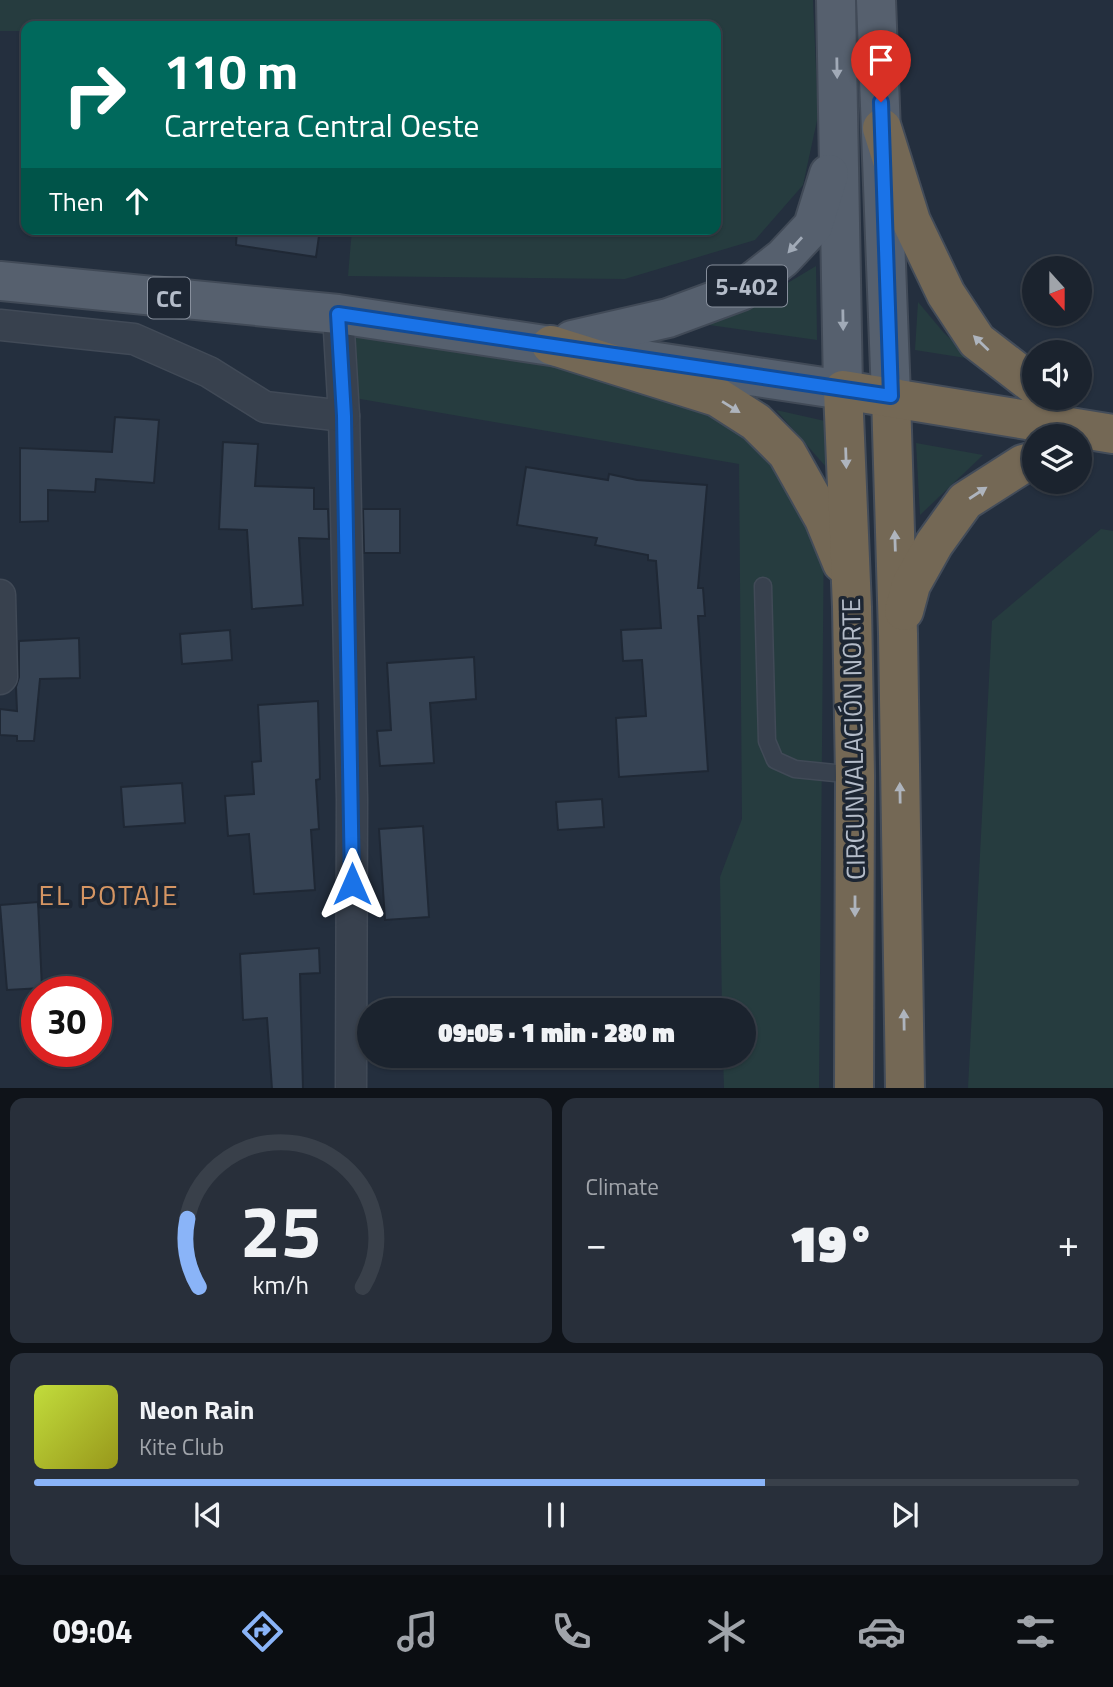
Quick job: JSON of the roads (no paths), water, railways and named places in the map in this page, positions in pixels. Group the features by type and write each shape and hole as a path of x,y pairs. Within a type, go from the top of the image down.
{"highway":[{"path":"882,128 911,221 946,294 977,341 1022,376"},
{"path":"551,345 717,397 756,422 787,453 824,519 841,559 852,607"},
{"name":"CC","path":"844,390 1113,434"},
{"name":"CIRCUNVALACIÓN NORTE","path":"844,390 855,775 854,1088"},
{"name":"CIRCUNVALACIÓN NORTE","path":"891,396 898,634 905,1088"},
{"path":"1084,410 1113,425"},
{"path":"1092,447 1113,443"},
{"path":"898,634 911,585 934,544 965,501 1022,465"}],"main road":[{"path":"836,0 844,390"},
{"path":"876,0 891,396"},
{"name":"5-402","path":"551,345 668,318 705,305 741,291 783,258 813,226 828,182 838,113"},
{"name":"CC","path":"0,281 338,314 844,390"}],"street":[{"path":"338,314 344,416 352,800 351,1088"},
{"path":"0,325 134,339 209,372 265,407 344,416"},
{"path":"0,595 0,679"}],"lane":[{"path":"763,586 768,741 775,760 795,769 855,775"}],"district":[{"name":"EL POTAJE","path":"109,894"}]}
